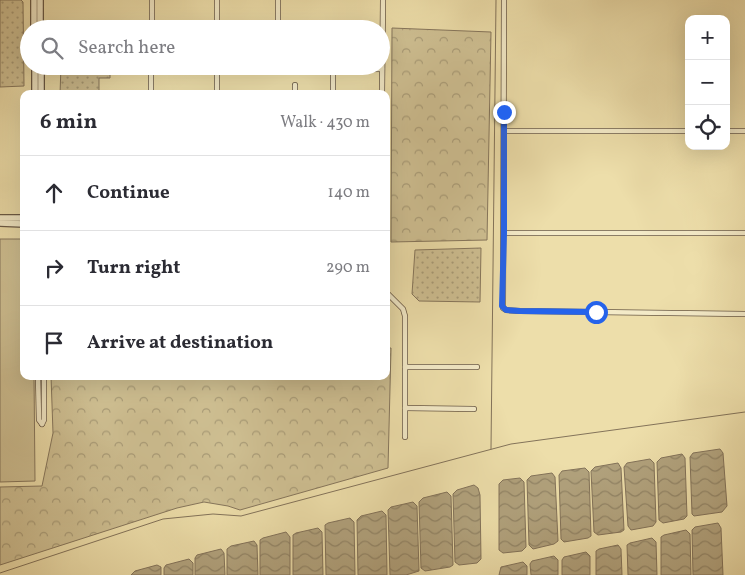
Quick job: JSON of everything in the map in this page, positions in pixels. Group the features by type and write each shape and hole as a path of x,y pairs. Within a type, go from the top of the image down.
{"street":[{"path":"34,0 34,20"},
{"path":"40,0 40,20"},
{"path":"152,0 152,20"},
{"path":"218,0 218,20"},
{"path":"278,0 278,20"},
{"path":"382,20 383,0"},
{"path":"504,0 504,233 502,304 504,309 520,311 745,314"},
{"path":"35,75 35,90"},
{"path":"41,75 41,90"},
{"path":"151,75 151,90"},
{"path":"217,75 217,90"},
{"path":"333,75 333,90"},
{"path":"382,75 382,90"},
{"path":"295,85 295,90"},
{"path":"504,131 685,131"},
{"path":"730,131 745,131"},
{"path":"0,218 20,218"},
{"path":"0,224 20,224"},
{"path":"504,233 745,233"},
{"path":"390,296 405,313 405,437"},
{"path":"405,368 476,367"},
{"path":"38,380 39,420 42,424 44,420 44,380"},
{"path":"405,408 474,409"}],"green space":[{"path":"0,0 21,0 23,2 23,20 20,20 20,75 24,75 24,86 0,87"},
{"path":"392,28 491,32 487,240 391,242"},
{"path":"61,75 110,75 110,78 99,78 99,90 60,90"},
{"path":"0,239 20,239 20,380 34,380 35,481 0,482"},
{"path":"481,248 480,302 419,301 412,294 415,250"},
{"path":"391,348 388,468 240,510 204,502 177,508 0,565 0,487 42,486 53,433 51,380 390,380"}],"water":[{"path":"720,449 723,453 727,506 722,512 694,516 692,514 690,457 693,453"},
{"path":"682,454 685,458 687,516 684,519 663,523 659,520 657,462 661,458"},
{"path":"650,459 654,463 656,522 653,526 631,530 628,526 624,467 627,463"},
{"path":"618,463 621,468 624,530 598,535 594,532 591,471 595,467"},
{"path":"585,468 589,472 591,536 564,542 561,539 559,475 562,471"},
{"path":"552,473 555,477 558,541 554,544 533,549 529,545 527,480 531,476"},
{"path":"520,478 524,482 526,547 522,551 503,553 499,550 499,484 503,480"},
{"path":"474,485 478,488 480,495 481,559 477,563 459,565 455,562 453,494 457,490"},
{"path":"447,492 451,496 453,565 425,571 421,568 419,502 423,498"},
{"path":"413,502 417,506 419,571 406,575 390,575 388,510 391,507"},
{"path":"382,511 386,515 387,575 358,575 357,520 361,516"},
{"path":"350,518 354,522 355,575 326,575 325,525"},
{"path":"718,523 721,528 723,575 693,575 692,530 695,527"},
{"path":"318,528 322,532 323,575 293,575 293,535"},
{"path":"686,530 690,534 691,575 661,575 661,537"},
{"path":"286,532 290,537 290,575 260,575 260,540"},
{"path":"652,538 656,542 657,575 628,575 627,545"},
{"path":"254,541 257,545 258,575 227,575 227,549 231,546"},
{"path":"618,545 621,549 622,575 596,575 596,551"},
{"path":"221,549 224,553 225,575 195,575 195,558 197,555"},
{"path":"586,552 590,556 590,575 562,575 562,560 564,557"},
{"path":"554,556 558,560 558,575 531,575 530,564 532,561"},
{"path":"189,559 193,563 193,575 164,575 166,565"},
{"path":"523,562 527,566 527,575 499,575 501,567"},
{"path":"157,565 161,567 161,575 131,575 135,571"}],"waterway":[{"path":"491,449 496,0"},
{"path":"0,573 163,519 213,514 241,516 511,444 745,412"}],"route":[{"path":"504,112 502,306 506,310 520,311 596,312"}]}
